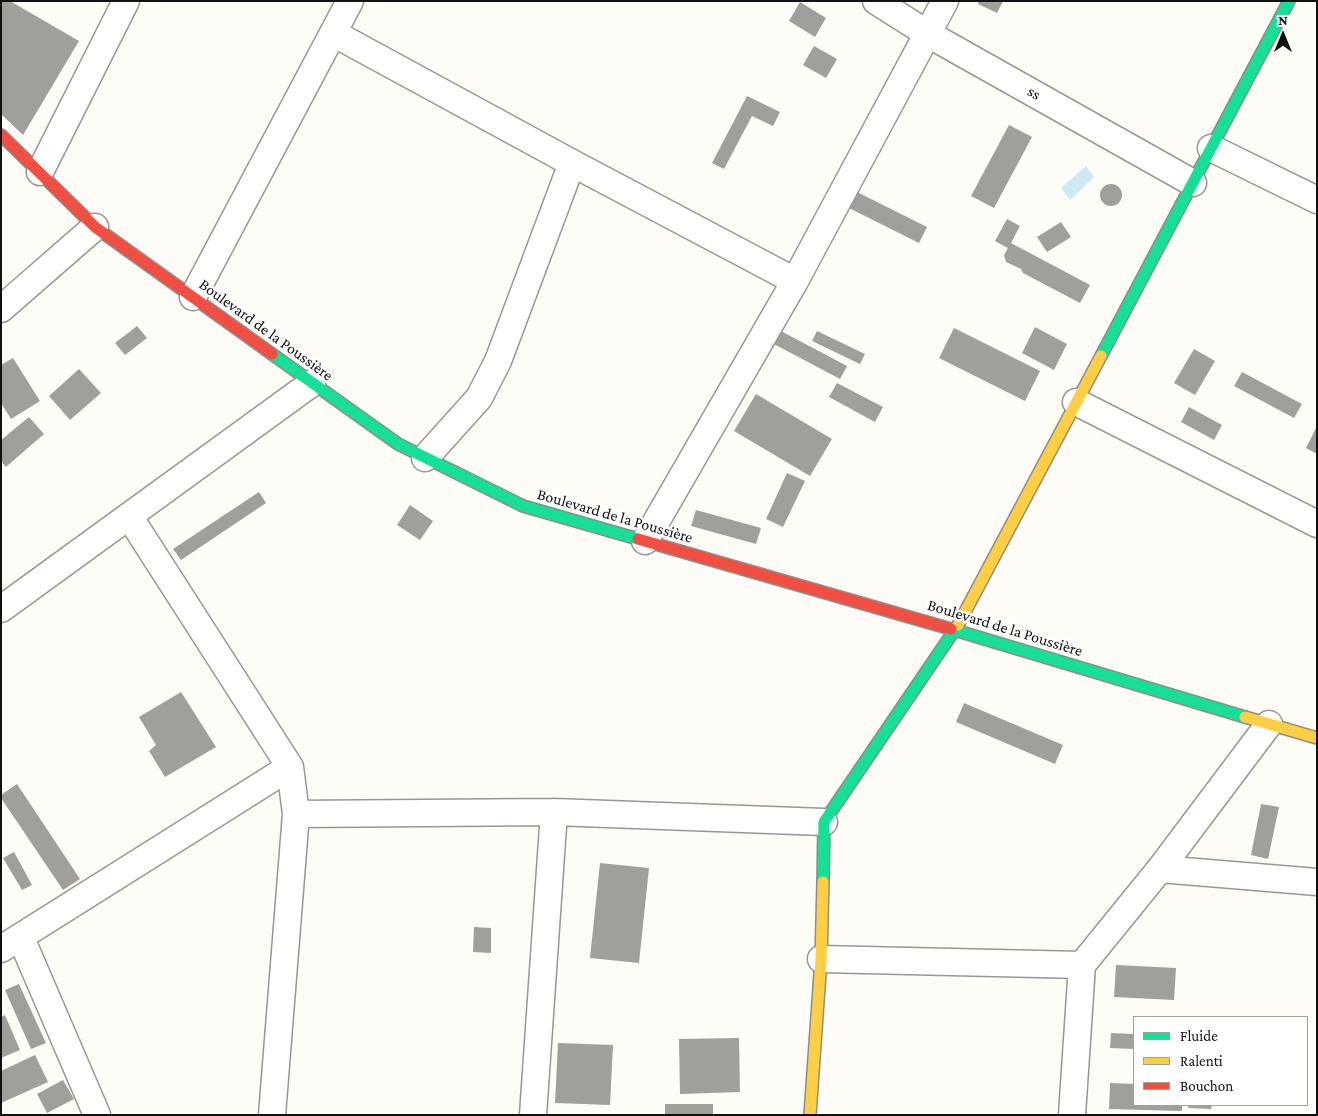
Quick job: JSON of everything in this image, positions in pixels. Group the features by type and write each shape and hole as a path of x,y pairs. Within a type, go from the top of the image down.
{"street":[{"path":"40,172 126,1"},
{"path":"193,297 350,1"},
{"name":"ss","path":"876,1 928,34 1193,182"},
{"path":"645,542 795,281 945,1"},
{"path":"810,1115 821,959 824,822 955,630 1289,1"},
{"path":"333,33 572,163 795,281"},
{"name":"Boulevard de la Poussière","path":"1,135 96,227 312,383 398,444 523,506 955,630 1317,738"},
{"path":"1211,148 1317,200"},
{"path":"426,458 479,398 498,361 572,163"},
{"path":"1,309 96,227"},
{"path":"1,608 312,383"},
{"path":"1076,402 1317,524"},
{"path":"129,516 290,767 296,814 272,1115"},
{"path":"1072,1115 1082,965 1160,868 1269,724"},
{"path":"97,1115 11,943 290,767"},
{"path":"296,814 554,812 824,822"},
{"path":"533,1115 554,812"},
{"path":"1160,868 1317,882"},
{"path":"821,959 1082,965"}],"water":[{"path":"1086,166 1094,177 1070,200 1061,188"}],"building":[{"path":"1,1 10,1 79,41 23,135 1,114"},
{"path":"979,1 1003,1 997,13 978,4"},
{"path":"800,2 826,18 815,37 789,21"},
{"path":"814,46 837,59 826,78 803,65"},
{"path":"747,96 780,112 773,126 752,116 724,169 712,163"},
{"path":"1009,125 1032,137 994,208 971,196"},
{"path":"1107,184 1115,184 1122,191 1122,199 1115,206 1107,206 1100,199 1100,191"},
{"path":"853,190 927,227 919,243 845,206"},
{"path":"1007,219 1020,226 1011,243 1090,285 1080,303 1006,262 1004,255 1008,248 995,241"},
{"path":"1061,222 1071,237 1047,252 1037,237"},
{"path":"137,326 147,338 125,355 115,343"},
{"path":"1035,327 1067,344 1054,370 1022,353"},
{"path":"954,328 1040,371 1025,401 939,358"},
{"path":"779,330 847,366 840,379 772,343"},
{"path":"817,331 865,354 860,364 812,341"},
{"path":"1194,349 1215,361 1195,395 1174,383"},
{"path":"13,358 40,401 11,419 1,403 1,365"},
{"path":"79,369 101,393 70,420 49,396"},
{"path":"1242,372 1302,404 1294,418 1234,386"},
{"path":"837,383 883,407 875,422 829,397"},
{"path":"756,394 832,439 810,476 734,431"},
{"path":"1189,407 1222,425 1214,440 1181,422"},
{"path":"29,417 44,434 6,467 1,461 1,440"},
{"path":"1317,426 1317,454 1306,448"},
{"path":"787,473 805,481 783,527 766,519"},
{"path":"259,492 266,503 181,560 173,549"},
{"path":"410,505 433,521 420,540 397,525"},
{"path":"696,510 761,528 756,544 691,526"},
{"path":"181,692 216,747 165,777 149,751 156,745 139,717"},
{"path":"964,703 1063,745 1055,764 956,722"},
{"path":"17,784 80,879 63,890 1,798 1,795"},
{"path":"1261,804 1279,807 1268,859 1251,855"},
{"path":"14,852 32,885 22,890 3,858"},
{"path":"600,863 649,868 639,963 590,958"},
{"path":"474,927 491,928 491,953 473,952"},
{"path":"1116,965 1176,968 1174,1000 1114,997"},
{"path":"19,984 46,1043 31,1049 5,990"},
{"path":"5,1015 20,1050 1,1058 1,1017"},
{"path":"1111,1033 1133,1034 1133,1049 1110,1048"},
{"path":"739,1038 740,1092 680,1094 679,1039"},
{"path":"558,1043 613,1045 610,1105 555,1103"},
{"path":"35,1055 48,1082 1,1103 1,1071"},
{"path":"63,1080 74,1099 47,1113 37,1094"},
{"path":"1110,1083 1133,1084 1133,1106 1182,1106 1182,1111 1109,1109"},
{"path":"665,1104 713,1104 713,1115 665,1115"},
{"path":"1189,1106 1212,1106 1211,1109 1188,1108"}],"traffic: fast":[{"path":"1101,356 1289,1"},
{"path":"272,354 398,444 523,506 638,539"},
{"path":"823,882 824,822 958,625"},
{"path":"951,629 1245,717"}],"traffic: slow":[{"path":"958,625 1101,356"},
{"path":"1245,717 1317,738"},
{"path":"810,1115 821,959 823,882"}],"traffic: jam":[{"path":"1,135 95,227 272,354"},
{"path":"638,539 951,629"}]}
